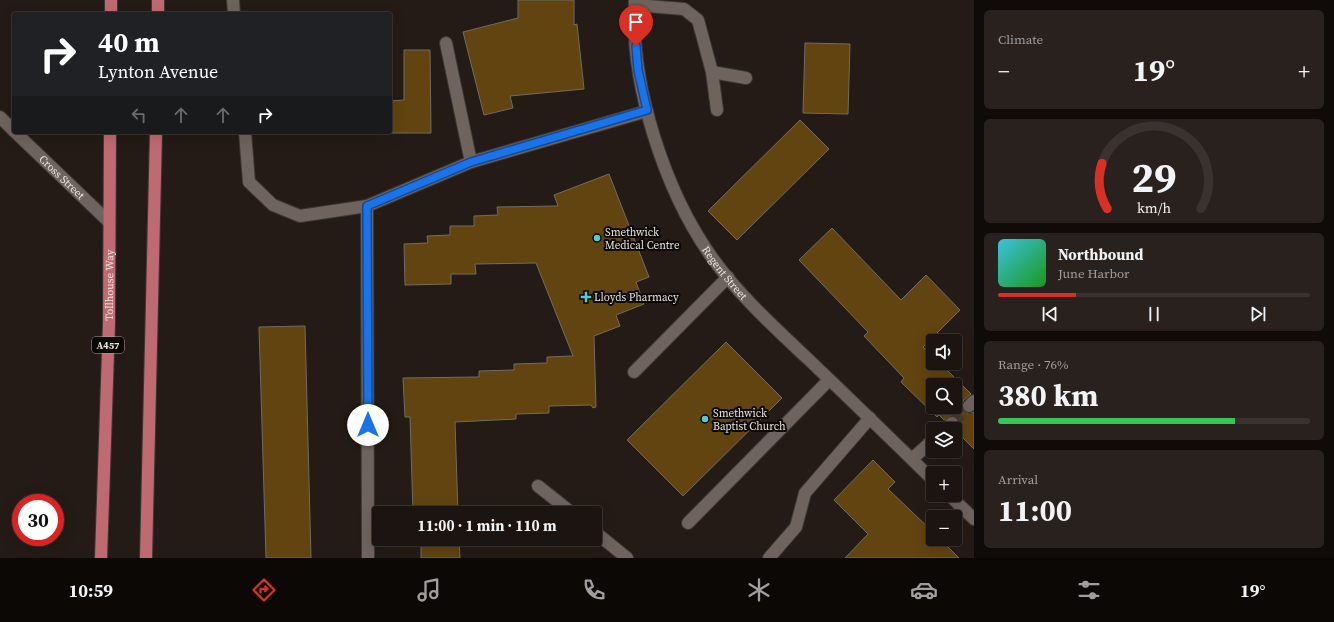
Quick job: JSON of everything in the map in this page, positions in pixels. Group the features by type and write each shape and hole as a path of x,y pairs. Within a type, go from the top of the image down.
{"main road":[{"path":"111,0 111,12"},
{"path":"158,0 158,12"},
{"name":"Tollhouse Way","path":"101,558 109,323 110,134"},
{"path":"146,558 156,134"}],"street":[{"path":"233,0 234,12"},
{"path":"635,2 684,10 698,20 712,72 717,110"},
{"name":"Regent Street","path":"635,2 638,70 647,110 660,154 684,211 713,259 757,310 926,473"},
{"path":"446,43 471,162"},
{"path":"712,72 746,78"},
{"path":"245,134 249,182 273,205 300,216 367,206 471,162 647,110"},
{"name":"Cross Street","path":"0,117 12,128"},
{"name":"Cross Street","path":"18,134 44,161 109,222"},
{"path":"367,206 368,558"},
{"path":"634,372 728,277"},
{"path":"688,523 829,380"},
{"path":"768,558 796,527 805,493 870,418"},
{"path":"912,459 926,446"},
{"path":"538,486 563,506"},
{"path":"956,502 974,519"},
{"path":"602,538 627,558"}],"building":[{"path":"518,0 574,0 574,25 577,24 584,89 510,96 513,108 484,115 463,32 518,18"},
{"path":"805,43 850,44 848,114 803,113"},
{"path":"404,50 430,50 431,133 392,133 392,101 404,100"},
{"path":"800,120 829,149 737,240 708,211"},
{"path":"609,174 649,277 636,282 644,304 616,315 620,326 594,336 596,407 593,408 591,405 549,406 549,413 516,414 516,419 455,422 458,506 413,506 410,417 405,417 403,378 479,377 479,371 514,370 514,364 547,363 547,357 573,356 536,263 475,264 476,274 451,274 451,284 405,285 404,244 428,243 427,236 450,235 450,226 474,226 474,216 498,215 497,207 558,206 554,195"},
{"path":"832,228 901,300 926,275 960,310 936,334 926,334 926,344 923,347 926,350 926,370 947,370 955,378 926,378 926,406 901,382 904,378 864,336 868,332 799,260"},
{"path":"305,326 311,558 266,558 259,327"},
{"name":"Smethwick Baptist Church","path":"726,342 782,398 683,496 627,440"},
{"path":"962,385 971,394 963,401 962,408"},
{"path":"962,408 967,413 974,412 974,449 962,437 962,422 958,422 957,418 951,416 944,420 939,415 937,417 934,414 962,414"},
{"path":"873,460 895,482 888,489 926,525 926,546 947,546 959,558 845,558 868,534 834,500"},
{"path":"421,546 459,546 460,558 421,558"}],"tunnel":[{"path":"953,422 969,406"}],"place":[{"name":"Smethwick Medical Centre","path":"597,238"},
{"name":"Lloyds Pharmacy","path":"586,297"},
{"name":"Smethwick Baptist Church","path":"705,419"}],"route":[{"path":"368,425 367,206 471,162 647,110 638,70 636,46"}]}
